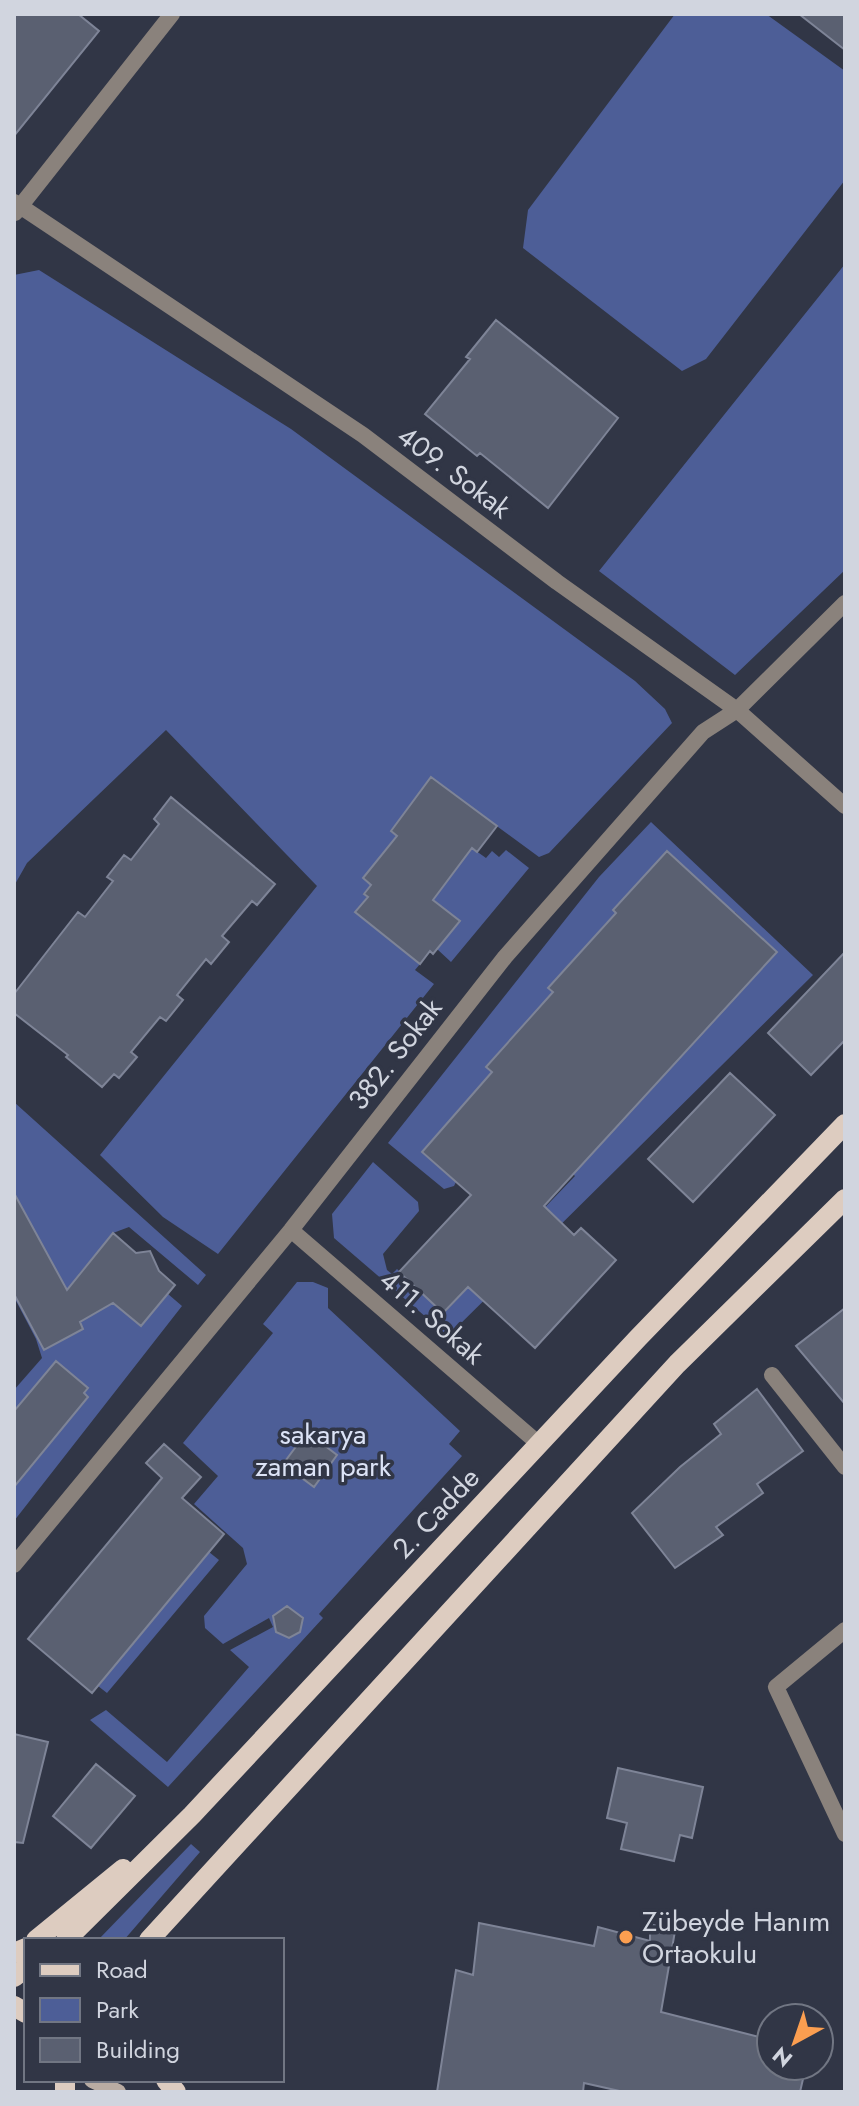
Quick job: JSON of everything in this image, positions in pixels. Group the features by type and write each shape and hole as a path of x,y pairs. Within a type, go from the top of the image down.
{"main road":[{"name":"2. Cadde","path":"68,1938 192,1815 539,1444 845,1124"},
{"path":"151,1938 677,1364 845,1199"},
{"path":"38,1938 192,1815"},
{"path":"172,1938 194,1891"},
{"path":"96,2082 118,2092"}],"street":[{"path":"16,208 172,14"},
{"name":"409. Sokak","path":"16,208 363,435 557,582 737,710 845,806"},
{"name":"382. Sokak","path":"14,1565 291,1230 505,957 703,732 737,710 845,603"},
{"name":"411. Sokak","path":"291,1230 539,1444"},
{"path":"772,1375 845,1467"},
{"path":"845,1654 839,1634 776,1687 845,1834"}],"green space":[{"path":"675,14 766,14 845,71 845,180 706,359 682,371 523,248 528,210"},
{"path":"845,264 845,570 735,675 599,571"},
{"path":"39,270 291,429 635,681 665,709 672,723 549,853 539,857 431,778 391,832 450,876 472,848 486,858 492,851 499,857 506,850 529,868 451,962 437,949 460,921 380,857 363,878 371,885 363,894 367,897 355,912 420,964 415,970 434,984 218,1254 163,1217 100,1155 317,886 166,730 27,863 14,886 14,275"},
{"path":"651,822 813,975 448,1336 334,1238 332,1214 373,1162 418,1202 419,1211 383,1254 387,1270 392,1274 397,1269 444,1313 575,1176 542,1145 551,1129 586,1160 777,952 735,912 722,925 667,852 613,910 646,940 639,950 607,922 549,988 582,1018 543,1004 486,1066 520,1098 474,1092 422,1152 456,1182 454,1186 444,1189 388,1143 599,877"},
{"path":"14,1102 206,1275 198,1285 129,1227 113,1233 79,1274 141,1326 168,1294 182,1306 14,1521 14,1390 42,1358 36,1339 14,1297"},
{"name":"sakarya zaman park","path":"297,1282 313,1282 328,1288 328,1308 460,1431 449,1444 462,1456 319,1614 323,1618 168,1787 90,1720 106,1710 167,1762 249,1667 230,1650 273,1627 269,1618 223,1644 205,1628 204,1616 247,1564 243,1548 194,1504 218,1476 183,1443 273,1333 263,1324"},
{"path":"209,1552 219,1560 107,1693 98,1686"},
{"path":"191,1844 200,1852 126,1938 100,1938"}],"building":[{"path":"14,14 78,14 99,31 14,136"},
{"path":"799,14 845,14 845,50"},
{"path":"496,320 618,418 548,508 480,453 477,456 425,414 470,359 466,357"},
{"path":"431,777 497,826 477,852 472,848 433,900 460,921 433,954 430,951 420,964 355,912 368,897 364,894 371,885 363,878 397,836 391,831"},
{"path":"171,797 275,884 257,905 252,901 222,936 229,942 211,964 206,959 177,995 183,1000 166,1021 160,1017 131,1052 137,1057 119,1078 114,1074 102,1087 66,1057 68,1055 14,1013 14,994 78,912 85,917 113,881 107,877 124,855 131,860 159,824 154,819"},
{"path":"667,851 777,952 544,1206 574,1235 581,1228 616,1260 535,1348 468,1287 443,1313 399,1272 471,1195 422,1152 492,1072 486,1067 553,992 548,988"},
{"path":"845,952 845,1040 811,1075 768,1033"},
{"path":"730,1073 775,1115 693,1202 648,1159"},
{"path":"14,1193 67,1290 113,1233 136,1253 150,1251 159,1271 175,1285 141,1326 113,1303 80,1322 83,1329 44,1350 14,1294"},
{"path":"845,1308 845,1404 796,1346"},
{"path":"56,1361 88,1388 84,1393 88,1397 14,1487 14,1411"},
{"path":"757,1389 803,1451 757,1484 763,1493 716,1527 723,1535 675,1568 632,1513 680,1467 721,1434 714,1424"},
{"path":"307,1432 337,1455 314,1487 283,1464"},
{"path":"164,1444 201,1477 182,1498 224,1534 92,1693 28,1639 162,1478 146,1463"},
{"path":"287,1606 303,1618 300,1632 289,1638 276,1632 273,1616"},
{"path":"14,1734 48,1742 23,1843 14,1842"},
{"path":"96,1764 135,1796 91,1848 53,1816"},
{"path":"618,1768 703,1787 692,1838 680,1835 674,1861 621,1849 627,1823 607,1818"},
{"path":"479,1923 594,1946 598,1927 650,1941 650,1924 675,1931 661,2012 755,2036 755,2082 802,2082 800,2092 624,2092 584,2083 583,2092 437,2092 456,1970 473,1975"}],"place":[{"name":"Zübeyde Hanım Ortaokulu","path":"626,1937"}]}
